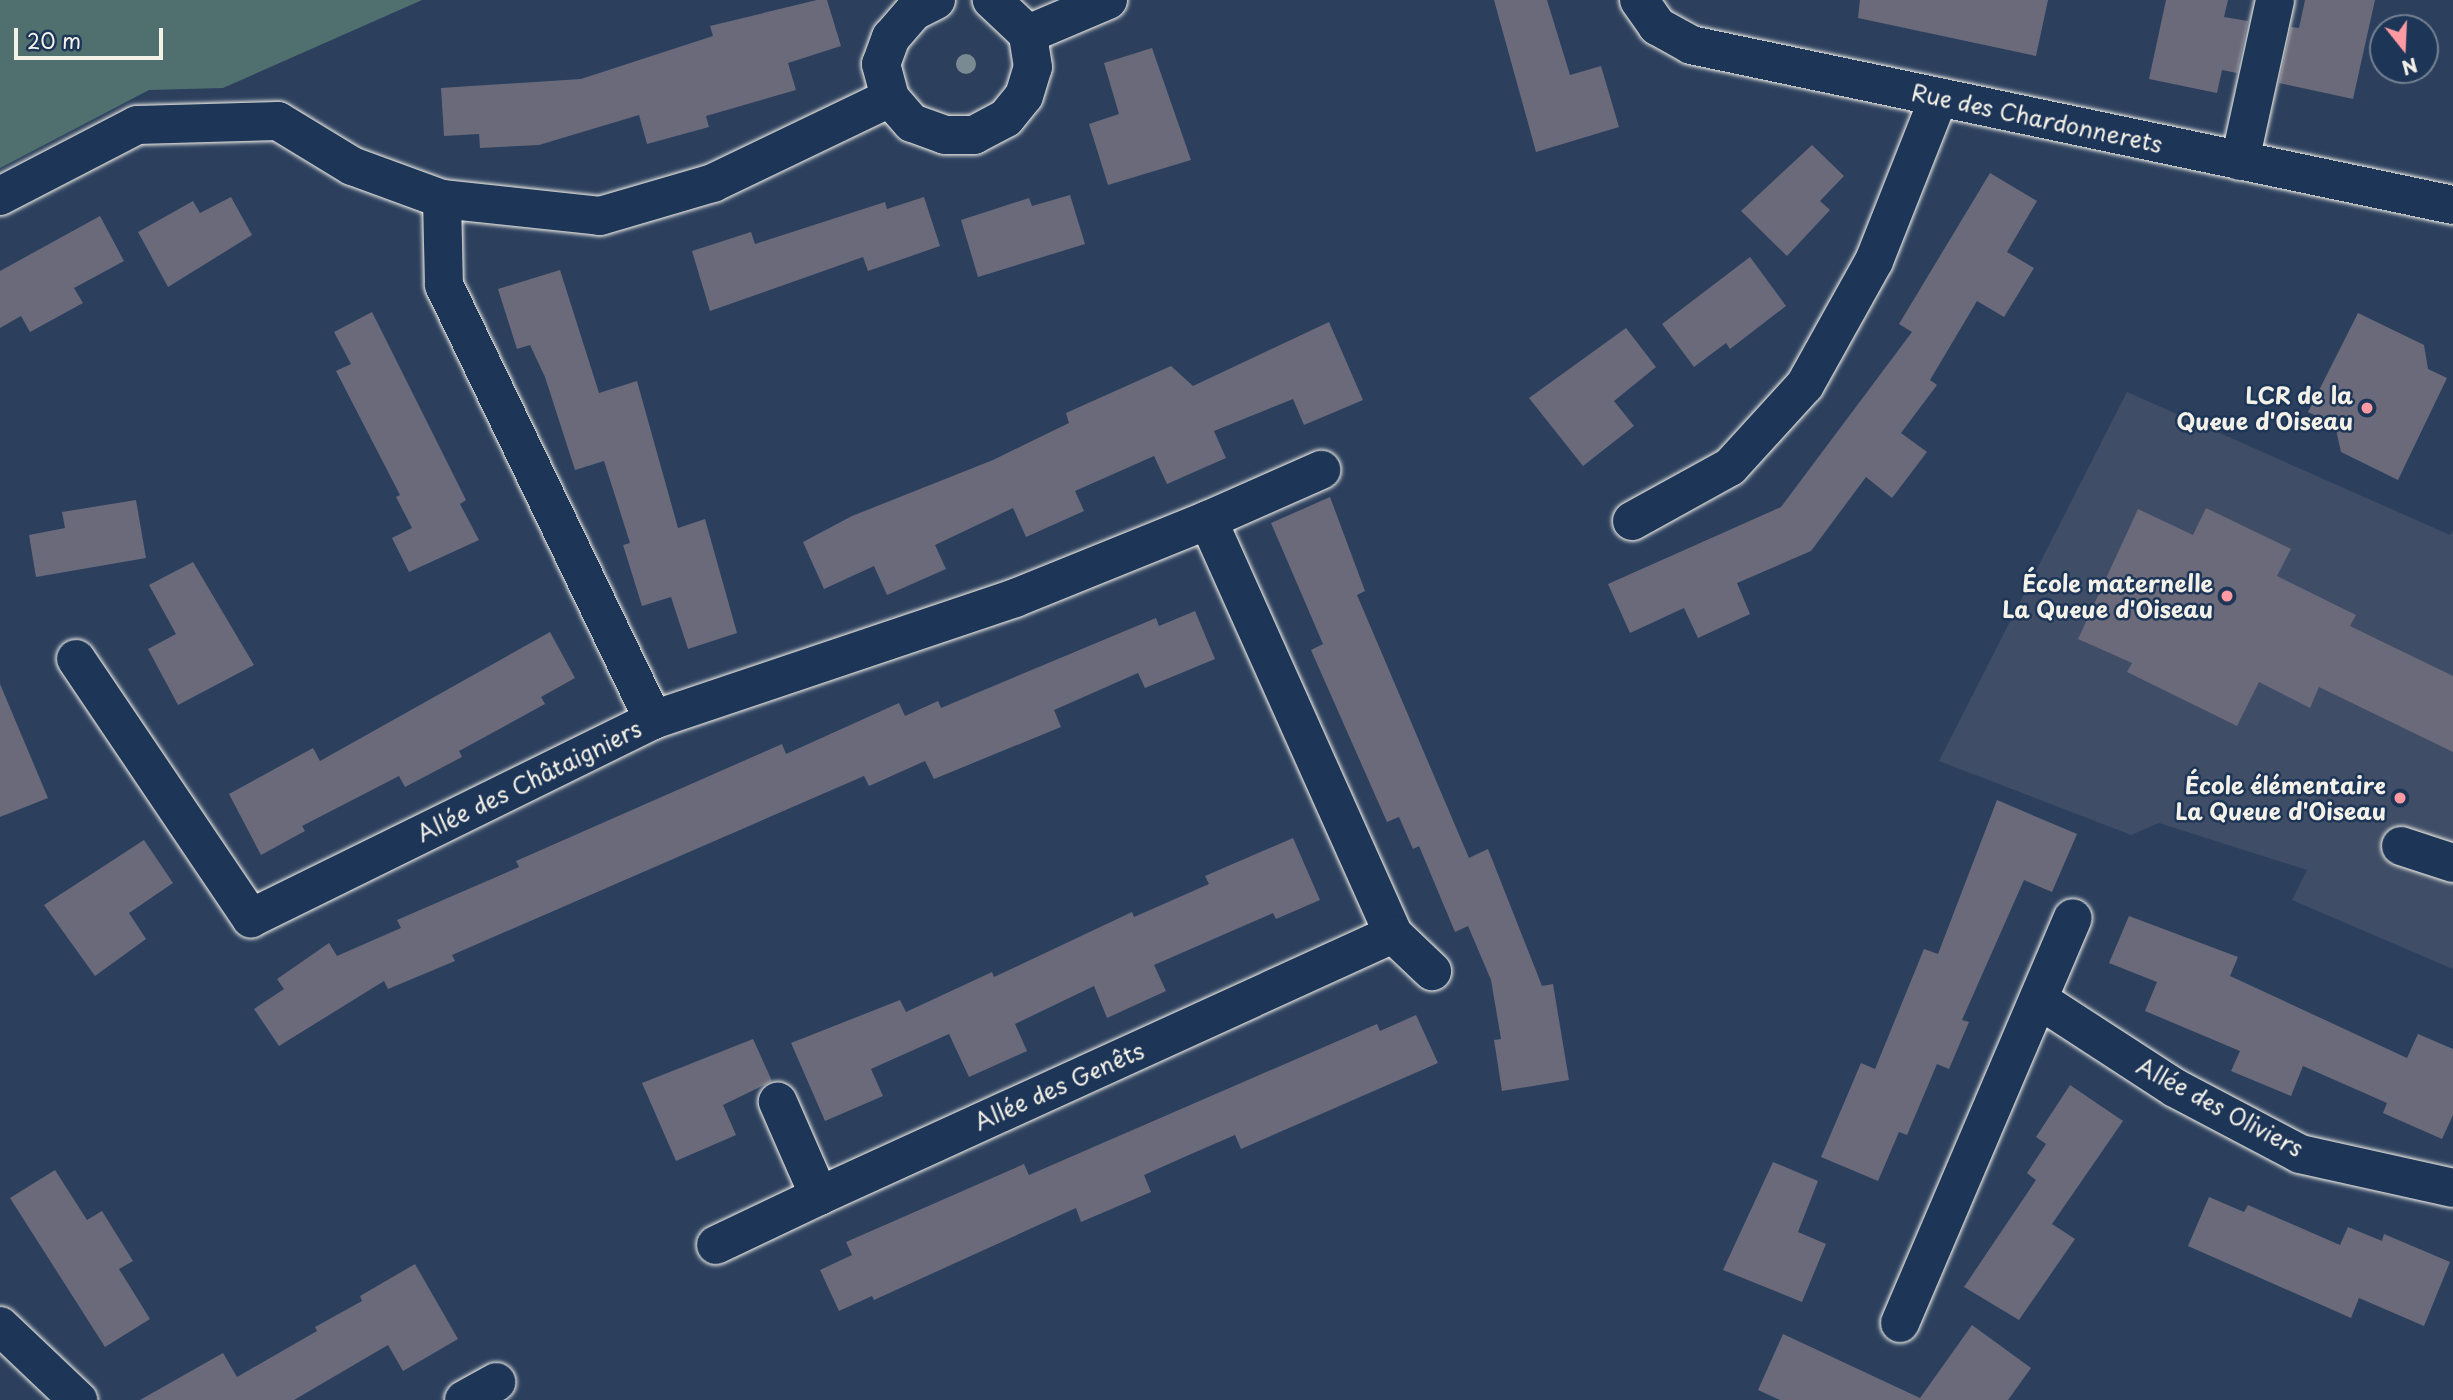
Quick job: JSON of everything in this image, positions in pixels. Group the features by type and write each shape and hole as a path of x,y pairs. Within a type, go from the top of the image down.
{"street":[{"path":"936,0 914,11 891,37 881,64 890,98 912,122 944,135 974,135 1006,118 1024,96 1033,67 1028,34 992,0"},
{"path":"1028,34 1108,0"},
{"name":"Rue des Chardonnerets","path":"1639,0 1657,26 1691,45 2453,205"},
{"path":"2240,160 2275,0"},
{"path":"1632,521 1730,467 1805,385 1874,261 1939,97"},
{"path":"0,196 137,125 278,121 352,166 442,199 600,216 713,183 890,98"},
{"name":"Allée des Châtaigniers","path":"76,659 251,918 653,720 444,285 442,199"},
{"path":"653,720 1015,598 1208,520 1321,470"},
{"path":"1208,520 1392,934 1432,971"},
{"path":"2401,846 2453,863"},
{"path":"1900,1323 2041,1001 2073,918"},
{"name":"Allée des Genêts","path":"716,1245 1392,934"},
{"name":"Allée des Oliviers","path":"2041,1001 2175,1088 2300,1154 2453,1188"},
{"path":"778,1102 819,1196"},
{"path":"0,1326 78,1400"}],"shaded area":[{"name":"École maternelle La Queue d'Oiseau","path":"2127,392 2450,535 2453,531 2453,969 2292,900 2307,870 2159,823 2131,835 1939,761"}],"green space":[{"path":"0,0 422,0 223,88 149,90 0,168"}],"building":[{"path":"817,0 827,0 841,46 788,63 796,90 706,116 709,127 647,144 639,115 539,145 480,148 479,134 444,136 441,88 581,79 713,36 710,26"},
{"path":"1494,0 1547,0 1570,75 1601,66 1619,127 1536,152"},
{"path":"1860,0 2048,0 2036,56 1858,18"},
{"path":"2166,0 2228,0 2224,17 2248,21 2237,73 2222,70 2217,93 2149,79"},
{"path":"2305,0 2375,0 2372,14 2369,14 2369,27 2353,99 2279,83 2291,27 2299,28"},
{"path":"1152,48 1191,160 1108,185 1089,124 1119,114 1104,63"},
{"path":"1812,145 1844,176 1820,201 1830,210 1787,256 1741,211"},
{"path":"1990,173 2037,201 2007,252 2034,268 2004,317 1977,301 1930,380 1937,385 1901,433 1927,452 1892,498 1866,477 1811,551 1737,583 1750,614 1698,638 1684,608 1630,633 1608,584 1781,507 1912,332 1899,324"},
{"path":"1070,195 1085,244 978,277 961,220 1029,198 1032,206"},
{"path":"231,197 252,235 168,287 138,232 193,201 200,213"},
{"path":"924,197 940,246 868,271 863,257 710,311 692,251 751,232 755,244 885,202 887,209"},
{"path":"100,216 124,261 74,288 83,303 30,332 21,316 0,328 0,271"},
{"path":"1750,257 1786,306 1730,349 1726,343 1694,367 1662,324"},
{"path":"560,270 599,393 637,381 678,528 705,519 737,633 688,649 671,597 642,606 623,545 630,543 604,461 575,470 545,377 530,345 517,349 498,289"},
{"path":"372,312 466,500 460,504 479,540 409,572 392,538 412,528 396,497 400,495 336,371 351,364 334,332"},
{"path":"2358,313 2424,345 2428,369 2447,378 2398,480 2341,452 2335,425 2308,412"},
{"path":"1329,322 1363,400 1304,425 1293,399 1214,431 1226,458 1167,484 1154,456 1075,491 1084,511 1026,537 1013,508 935,545 946,569 887,595 874,566 824,589 803,542 852,516 993,460 1069,423 1066,413 1171,366 1193,386"},
{"path":"1626,328 1656,367 1614,401 1634,426 1583,466 1529,398"},
{"path":"1330,497 1365,591 1357,595 1469,858 1488,849 1542,986 1553,984 1569,1080 1502,1091 1494,1040 1501,1039 1491,980 1468,926 1455,932 1419,846 1413,849 1399,817 1387,822 1311,650 1323,644 1271,523"},
{"path":"136,500 146,558 36,577 29,535 65,528 62,512"},
{"path":"2206,508 2291,549 2277,576 2356,615 2350,626 2453,676 2453,752 2319,687 2310,708 2259,682 2237,726 2127,672 2132,663 2078,639 2138,509 2193,535"},
{"path":"193,562 254,665 178,705 148,649 176,634 149,585"},
{"path":"1195,611 1215,659 1145,688 1138,673 1054,710 1061,727 934,779 925,761 869,786 864,776 452,955 455,961 388,989 384,981 279,1046 254,1009 284,989 277,979 329,943 337,956 401,928 397,920 519,867 516,861 782,744 786,754 899,703 905,716 938,701 941,708 1156,618 1159,626"},
{"path":"550,632 575,678 541,697 545,704 459,751 462,757 405,787 399,776 302,826 305,831 261,855 229,794 313,748 320,761"},
{"path":"0,684 48,798 0,817"},
{"path":"1997,800 2077,834 2052,892 2024,880 1962,1020 1969,1022 1949,1069 1937,1064 1907,1135 1899,1132 1878,1181 1821,1157 1861,1063 1875,1069 1924,949 1938,954"},
{"path":"1293,838 1320,900 1276,919 1273,913 1154,965 1166,991 1107,1018 1094,986 1015,1024 1027,1051 969,1077 949,1034 871,1069 883,1096 825,1121 791,1043 900,1000 906,1012 992,972 994,977 1132,912 1134,917 1209,884 1205,876"},
{"path":"144,840 173,883 129,913 146,939 95,976 44,905"},
{"path":"2129,916 2238,957 2230,976 2407,1058 2418,1034 2453,1049 2453,1115 2442,1139 2383,1113 2387,1103 2303,1066 2291,1096 2231,1071 2240,1051 2145,1011 2157,982 2109,963"},
{"path":"1416,1015 1438,1063 1241,1149 1235,1135 1144,1175 1151,1192 1081,1222 1076,1208 874,1300 872,1296 839,1311 820,1270 852,1255 846,1242 1024,1164 1029,1175 1377,1024 1380,1031"},
{"path":"753,1039 772,1081 723,1105 736,1135 676,1161 642,1083"},
{"path":"2070,1085 2123,1121 2052,1224 2075,1239 2019,1320 1964,1287 2036,1180 2027,1173 2046,1144 2036,1137"},
{"path":"1773,1162 1818,1181 1798,1232 1826,1244 1802,1302 1723,1270"},
{"path":"55,1170 87,1220 102,1211 133,1261 119,1269 150,1319 105,1347 10,1198"},
{"path":"2209,1197 2244,1212 2248,1205 2340,1245 2348,1227 2382,1241 2384,1234 2450,1262 2424,1326 2359,1298 2351,1318 2188,1246"},
{"path":"415,1264 458,1339 403,1371 388,1345 294,1400 140,1400 223,1353 237,1377 317,1331 315,1327 362,1301 360,1296"},
{"path":"1972,1325 2031,1368 2008,1400 1780,1400 1758,1390 1783,1334 1920,1398"}],"place":[{"name":"LCR de la Queue d'Oiseau","path":"2367,408"},
{"name":"École maternelle La Queue d'Oiseau","path":"2227,596"},
{"name":"École élémentaire La Queue d'Oiseau","path":"2400,798"}]}
